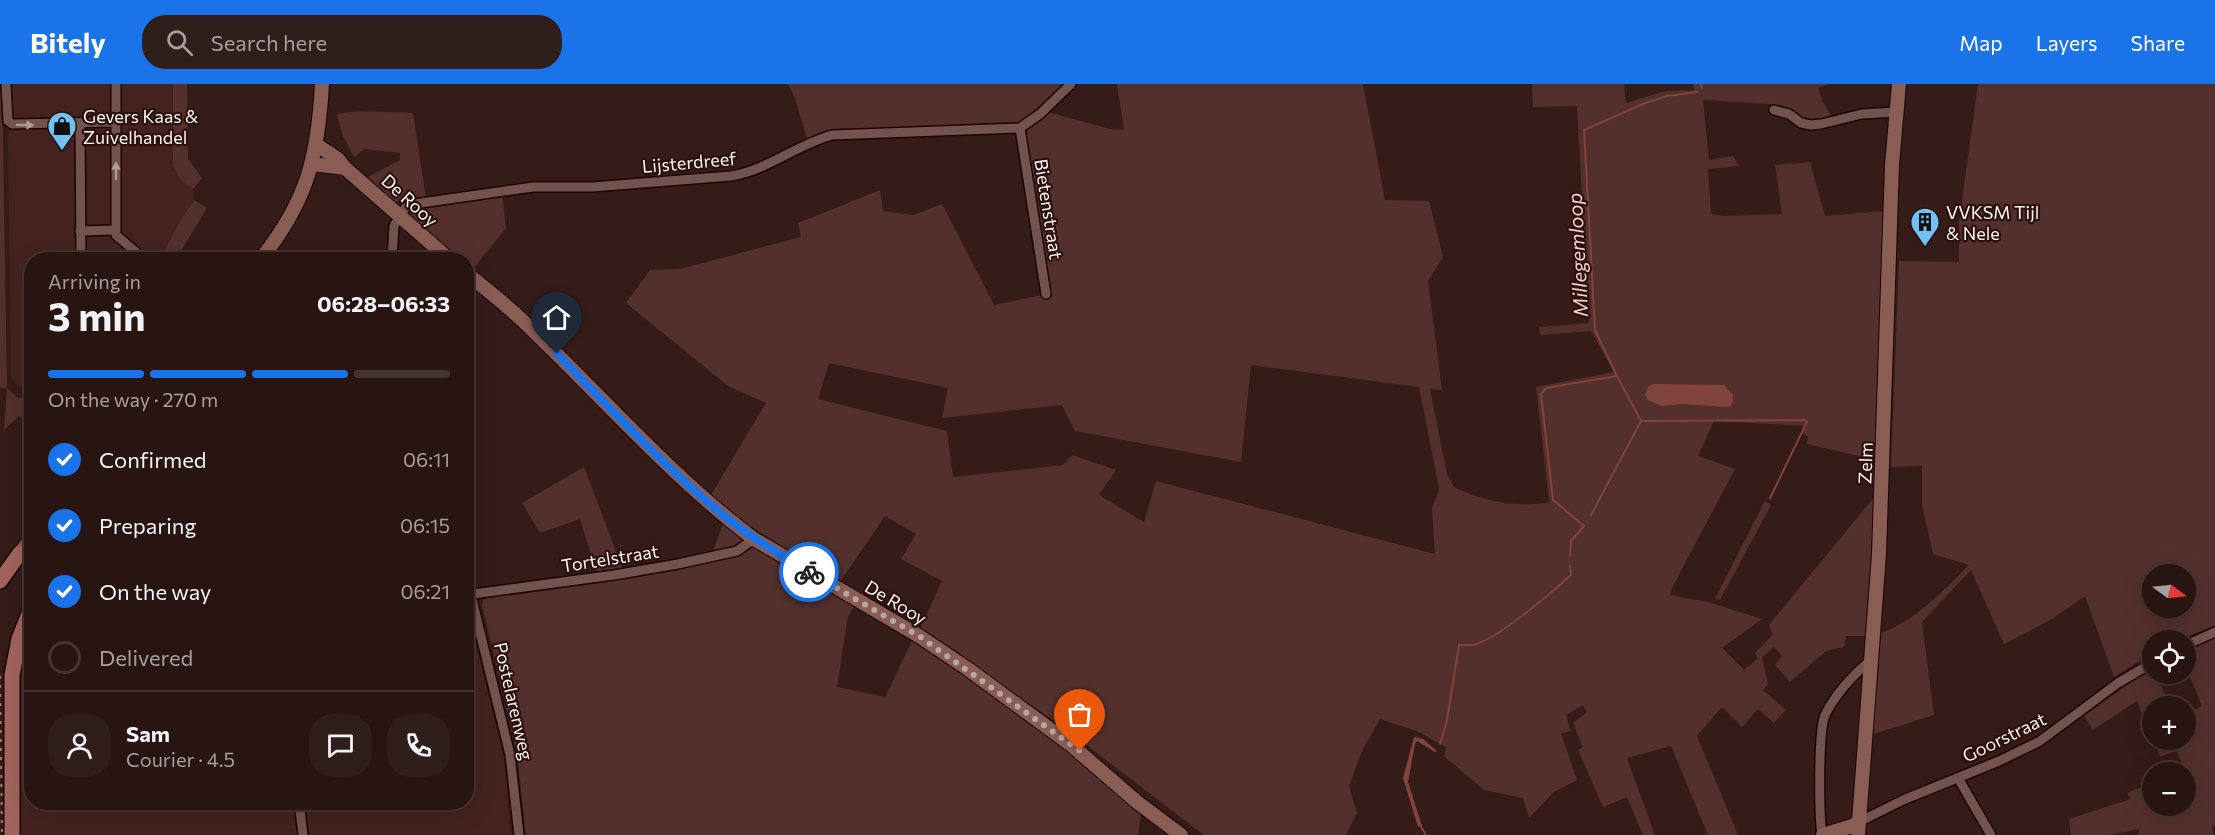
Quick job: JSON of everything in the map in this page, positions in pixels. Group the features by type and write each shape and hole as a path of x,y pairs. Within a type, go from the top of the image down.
{"main road":[{"path":"0,581 24,559"},
{"path":"12,835 12,675 16,652 24,629"}],"street":[{"path":"6,84 7,116 8,121 12,124 116,122"},
{"path":"116,84 115,230 116,236 135,252"},
{"path":"266,252 296,208 312,164 317,145 322,84"},
{"path":"1020,128 1040,114 1071,84"},
{"name":"Zelm","path":"1859,824 1882,497 1892,165 1899,84"},
{"path":"1774,110 1789,114 1801,123 1811,125 1863,114 1896,112"},
{"path":"80,124 81,252"},
{"name":"Lijsterdreef","path":"399,216 407,205 509,189 547,186 592,187 747,173 764,167 804,145 832,135 1020,128"},
{"name":"Bietenstraat","path":"1020,128 1046,294"},
{"name":"De Rooy","path":"317,145 338,159 345,168 441,252"},
{"path":"312,164 345,168"},
{"path":"392,252 392,233 399,216"},
{"path":"80,231 115,230"},
{"name":"De Rooy","path":"474,280 523,321 700,494 754,538 919,636 968,669 1070,744 1137,802 1181,835"},
{"name":"Tortelstraat","path":"474,594 678,564 737,551 754,538"},
{"name":"Postelarenweg","path":"474,615 510,755 519,835"},
{"path":"2196,641 2215,632"},
{"path":"16,652 24,654"},
{"path":"1859,824 1822,835 1823,721 1852,676 1872,659"},
{"name":"Goorstraat","path":"1859,824 1904,800 1999,762 2040,741 2118,683 2142,669"},
{"path":"1958,778 1991,835"},
{"path":"300,810 303,835"}],"shaded area":[{"path":"0,84 2,84 7,388 0,388"},
{"path":"12,84 173,84 173,166 181,180 193,189 194,200 164,252 24,252 24,387 19,387 11,377 8,136 12,115"},
{"path":"173,84 187,84 188,159 202,178 193,189 181,180 173,166"},
{"path":"788,84 1063,84 1022,122 830,130 807,139 795,98"},
{"path":"1117,84 1363,84 1385,200 1429,201 1443,257 1428,281 1442,390 1430,389 1447,474 1454,487 1477,497 1514,504 1539,504 1551,502 1536,387 1614,372 1591,331 1540,335 1539,327 1589,323 1577,106 1533,107 1532,84 1624,84 1626,103 1665,91 1694,90 1693,84 1829,84 1818,88 1833,119 1819,122 1802,119 1791,111 1771,104 1703,100 1709,160 1733,156 1739,166 1708,169 1711,214 1724,216 1782,214 1775,165 1810,162 1825,216 1883,211 1876,460 1807,444 1808,437 1803,434 1806,426 1714,421 1698,456 1735,469 1670,595 1708,602 1762,619 1722,648 1744,670 1758,658 1755,653 1773,634 1769,625 1875,496 1865,636 1846,636 1844,647 1826,651 1790,682 1775,665 1782,656 1774,647 1762,657 1768,684 1763,690 1786,710 1774,723 1758,709 1742,727 1722,707 1697,736 1738,835 1708,835 1671,746 1627,758 1655,835 1643,835 1627,797 1603,807 1578,750 1583,747 1573,723 1587,712 1583,705 1566,715 1571,731 1561,733 1577,780 1554,792 1529,818 1523,798 1484,790 1444,756 1446,747 1417,731 1380,719 1362,751 1349,786 1357,813 1346,835 1204,835 1063,727 920,629 942,581 901,559 916,534 885,516 840,582 742,521 711,495 766,403 728,386 626,303 650,270 680,269 801,237 798,223 880,190 883,211 913,215 942,204 994,305 1042,295 1051,291 1025,139 1028,129 1048,112 1110,129 1124,130","holes":["829,363 948,388 942,418 1062,405 1075,431 1241,462 1251,365 1419,387 1439,488 1432,509 1435,554 1156,481 1144,522 1099,495 1116,470 1072,455 1063,465 953,477 947,431 818,399"]},
{"path":"1978,84 2215,84 2215,626 2196,633 2196,630 2142,630 2142,659 2114,677 2085,596 2052,619 2004,644 1971,570 1922,622 1934,715 1873,734 1881,633 1917,613 1969,565 1933,554 1922,505 1922,466 1891,467 1899,261 1959,262 1959,222"},
{"path":"360,111 413,113 426,198 395,202 368,177 400,160 400,153 365,149 354,157 342,134 337,114"},
{"path":"502,194 506,228 474,268 474,252 453,252 408,214 412,209"},
{"path":"194,200 207,208 180,252 164,252"},
{"path":"1653,384 1724,385 1733,395 1733,402 1731,406 1724,407 1684,404 1661,406 1648,400 1645,394 1648,387"},
{"path":"7,388 18,398 24,398 24,420 19,416 4,430"},
{"path":"584,467 626,578 710,559 723,524 763,552 854,607 848,616 837,687 885,697 912,641 1050,736 1141,813 1138,835 526,835 517,753 482,605 483,600 490,596 599,580 580,519 540,533 522,503"},
{"path":"1765,501 1771,505 1720,600 1715,599"},
{"path":"474,636 504,758 511,835 310,835 306,810 474,810"},
{"path":"2215,637 2215,825 2212,825 2213,835 2139,835 2139,829 2109,835 2071,835 2069,819 2131,799 2127,793 2142,787 2142,816 2196,816 2196,762 2181,762 2176,751 2160,757 2157,750 2196,750 2196,709 2202,706 2193,684 2196,684 2196,645"},
{"path":"24,662 24,810 295,810 299,835 19,835 18,667"},
{"path":"2142,674 2142,684 2160,684 2166,696 2142,696 2142,714 2137,701 2093,730 2084,716"},
{"path":"1414,737 1423,739 1437,751 1417,741 1415,744 1408,782 1422,826 1418,827 1403,778"}],"waterway":[{"name":"Millegemloop","path":"1701,84 1702,88"},
{"name":"Millegemloop","path":"1570,556 1571,541 1584,526 1553,500 1541,394 1546,388 1617,376 1595,330 1584,130 1643,104 1667,96 1697,92"},
{"path":"1591,515 1641,421 1617,376"},
{"path":"1641,421 1805,420 1807,422 1770,498"},
{"name":"Millegemloop","path":"1440,744 1447,720 1459,645 1473,645 1484,641 1510,625 1571,575 1570,566"},
{"name":"Millegemloop","path":"1420,825 1426,835"}],"railway":[{"path":"0,676 2,835"}],"way so far":[{"path":"809,572 919,636 1080,751"}],"place":[{"name":"Gevers Kaas & Zuivelhandel","path":"62,152"},
{"name":"VVKSM Tijl & Nele","path":"1925,248"}],"route":[{"path":"557,354 640,438 731,521 809,572"}]}
